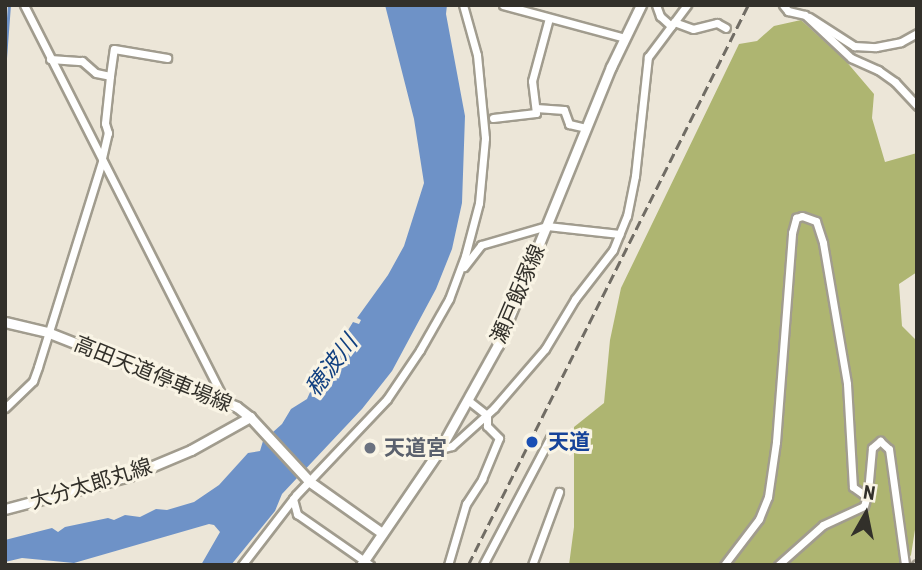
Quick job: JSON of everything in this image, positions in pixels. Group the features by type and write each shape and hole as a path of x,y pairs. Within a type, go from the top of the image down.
{"main road":[{"name":"瀬戸飯塚線","path":"365,563 382,533 440,449 498,345 641,5"},
{"name":"高田天道停車場線","path":"5,322 47,332 224,400 251,418 308,480 382,533"},
{"name":"大分太郎丸線","path":"5,509 129,477 191,450 251,418"}],"street":[{"path":"24,5 224,400"},
{"path":"242,565 308,480 387,399 438,320 459,273 479,203 485,138 477,55 463,5"},
{"path":"503,5 625,38"},
{"path":"656,5 660,16 673,24 693,29 716,23 726,28"},
{"path":"440,449 452,446 487,415 545,349 575,299 608,259 620,234 635,176 648,57 687,5"},
{"path":"783,5 788,10 805,15 854,47 901,42 917,33"},
{"path":"805,15 851,58 878,70 917,106"},
{"path":"493,118 536,113 532,81 549,18"},
{"path":"5,408 33,381 102,160 108,133 105,123 114,49 167,58"},
{"path":"50,59 82,61 96,73 110,76"},
{"path":"536,108 564,110 569,124 587,128"},
{"path":"724,565 759,519 768,497 776,442 792,233 796,218 802,216 816,221 820,229 847,384 853,487 863,494 867,492"},
{"path":"459,273 481,245 547,226 620,234"},
{"path":"469,401 487,415"},
{"path":"448,565 466,504 482,480 499,438 487,426 487,415"},
{"path":"483,565 551,436"},
{"path":"778,565 823,525 863,506 872,448 880,441 889,449 905,565"},
{"path":"532,565 559,492"},
{"path":"293,499 297,514 365,563"}],"green space":[{"path":"801,20 845,60 874,94 872,118 885,162 917,153 917,272 899,284 902,326 917,341 917,517 911,555 905,565 569,565 574,527 574,427 604,403 610,340 621,288 739,44 757,41 774,26"}],"water":[{"name":"穂波川","path":"385,5 447,5 446,14 465,116 462,203 452,249 436,289 392,371 362,409 282,494 275,511 231,565 201,565 220,532 214,525 209,524 74,563 22,558 5,562 5,540 52,528 58,532 65,527 108,518 114,520 125,515 140,517 156,509 167,510 194,502 219,485 248,453 260,451 263,441 282,424 291,409 307,399 311,390 318,389 317,381 331,356 340,356 339,345 353,322 359,324 361,320 357,318 388,275 404,246 424,183 414,119"}],"waterway":[{"path":"5,58 9,5"}],"railway":[{"path":"468,565 748,5"}],"place":[{"name":"天道","path":"532,442"},
{"name":"天道宮","path":"370,448"}]}
